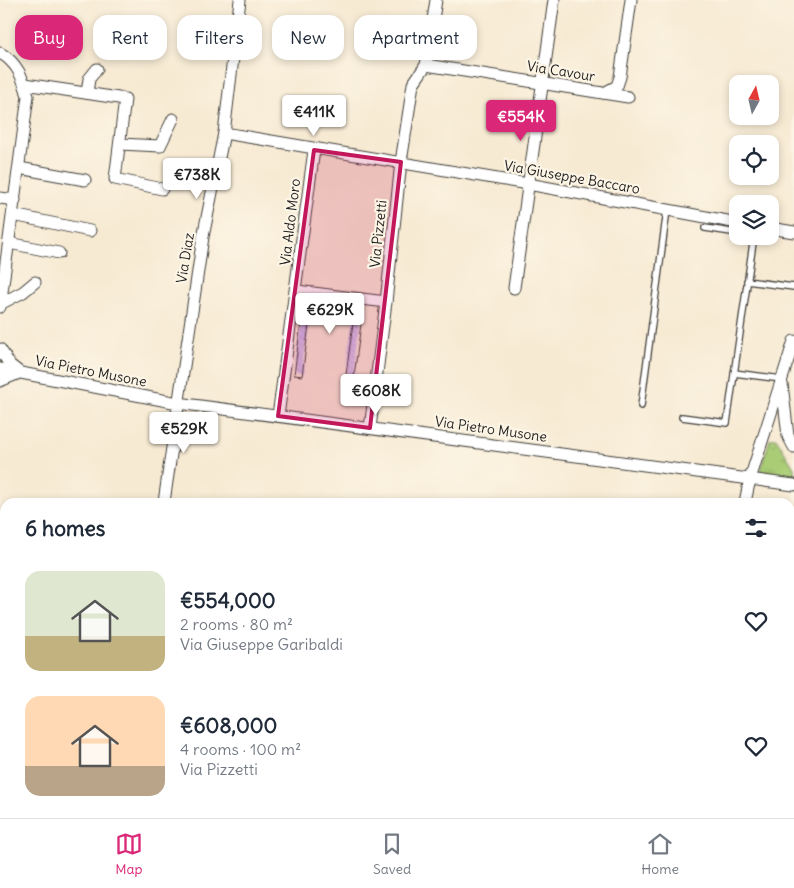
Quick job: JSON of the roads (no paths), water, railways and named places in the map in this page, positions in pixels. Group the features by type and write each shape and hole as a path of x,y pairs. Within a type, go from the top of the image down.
{"street":[{"name":"Via Diaz","path":"165,498 202,237 224,133 240,0"},
{"path":"426,65 436,0"},
{"path":"514,288 554,0"},
{"name":"Via Cavour","path":"604,93 616,86 620,77 631,0"},
{"path":"0,53 8,58 23,77 28,96 0,305"},
{"name":"Via Cavour","path":"426,65 628,96"},
{"name":"Via Pizzetti","path":"370,428 401,162 413,84 426,65"},
{"path":"87,93 89,79 97,69"},
{"path":"25,84 126,99 115,179 162,189"},
{"path":"120,144 160,146 173,119"},
{"name":"Via Giuseppe Baccaro","path":"224,133 314,150 401,162 528,184 729,221"},
{"name":"Via Aldo Moro","path":"278,416 297,291 314,150"},
{"path":"19,168 85,180"},
{"path":"0,198 15,200"},
{"path":"13,215 90,231"},
{"path":"779,230 794,232"},
{"path":"9,243 59,253"},
{"path":"0,305 23,292 35,282"},
{"path":"297,291 386,302"},
{"path":"746,498 750,479 794,341"},
{"path":"0,349 10,366 21,373"},
{"name":"Via Pietro Musone","path":"0,369 178,403 794,485"},
{"name":"Via Pietro Musone","path":"0,380 9,375 21,373"},
{"path":"782,379 791,442"},
{"path":"766,428 778,430 791,442"}],"lane":[{"path":"641,406 667,210"},
{"path":"705,228 729,232"},
{"path":"682,417 726,423 753,245"},
{"path":"747,281 794,287"},
{"path":"734,373 782,379"}]}
